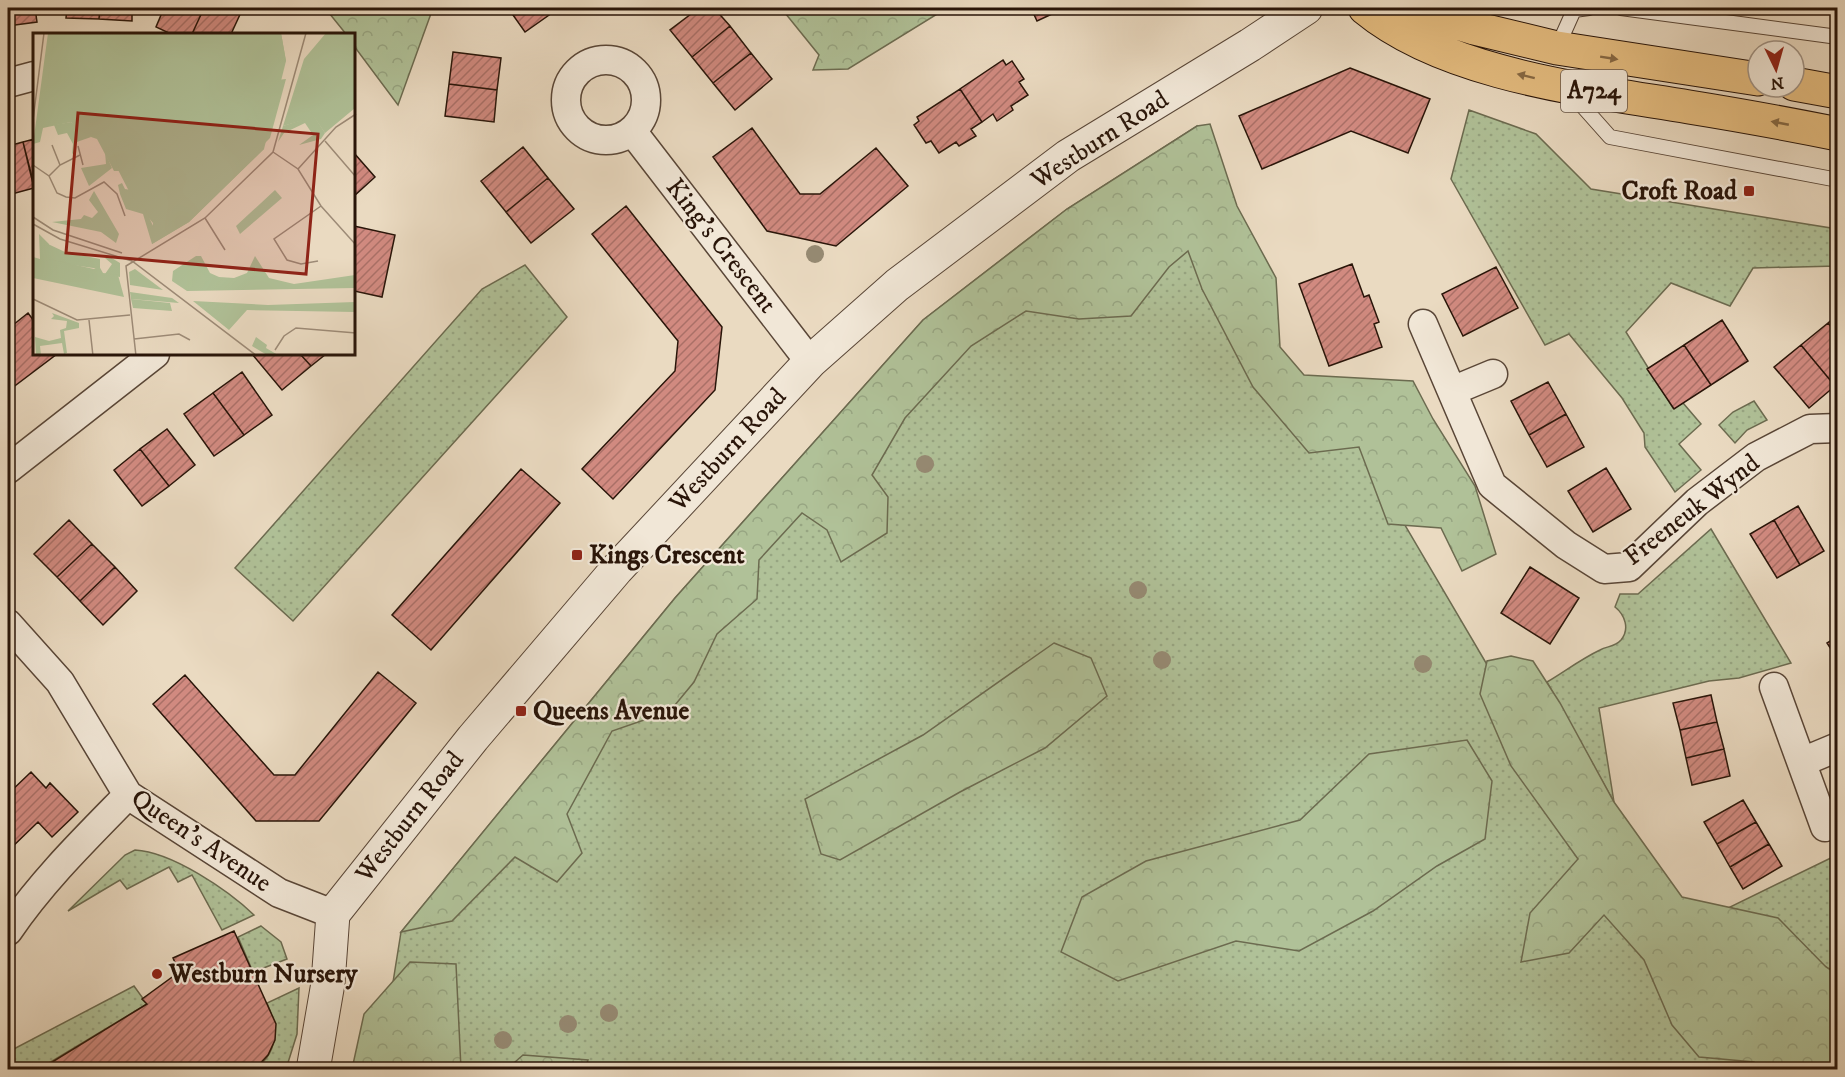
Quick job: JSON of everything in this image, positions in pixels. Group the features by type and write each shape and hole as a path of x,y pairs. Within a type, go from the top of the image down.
{"main road":[{"name":"A724","path":"1365,8 1402,34 1492,68 1563,85 1838,134"},
{"name":"A724","path":"1410,8 1474,28 1557,48 1746,77"},
{"path":"1806,86 1838,92"}],"street":[{"name":"Westburn Road","path":"333,914 473,738 595,596 810,362 897,285 1068,156 1250,45 1306,8"},
{"path":"8,83 33,76"},
{"name":"King's Crescent","path":"632,130 810,362"},
{"name":"Freeneuk Wynd","path":"1423,324 1492,485 1566,545 1604,569 1629,567 1697,502 1756,457 1810,429 1838,428"},
{"path":"8,469 152,356"},
{"path":"1452,391 1493,374"},
{"name":"Queen's Avenue","path":"8,624 60,682 128,795 279,893 333,914"},
{"path":"1774,687 1825,827"},
{"path":"1802,762 1838,747"},
{"path":"8,931 29,900 62,861 128,795"},
{"path":"313,1070 328,983 333,914"}],"lane":[{"path":"1557,48 1574,10 1589,8"},
{"path":"1621,8 1838,37"},
{"path":"1563,85 1610,137 1838,180"}],"green space":[{"path":"325,8 433,8 398,105 356,49 356,33 345,33"},
{"path":"781,8 947,8 848,69 813,70 819,55"},
{"path":"1469,110 1536,134 1591,189 1837,229 1837,266 1753,268 1730,306 1671,283 1626,332 1673,408 1683,403 1701,424 1679,444 1701,470 1675,492 1645,447 1644,433 1622,398 1569,334 1545,345 1451,179"},
{"path":"1210,124 1237,206 1276,278 1280,347 1304,375 1413,381 1433,419 1475,486 1496,554 1462,571 1441,528 1388,524 1359,447 1309,453 1253,387 1202,289 1188,251 1169,267 1131,316 1079,319 1026,311 971,346 905,418 872,475 888,497 887,533 841,562 827,530 802,513 759,560 757,599 717,634 694,682 670,711 612,731 567,814 582,853 557,882 515,857 452,921 401,932 675,598 923,320 1067,209 1197,126"},
{"path":"1197,126 1202,289 1359,447 1509,702 1735,1041 1838,1030 1837,1070 379,1070 401,932 675,598 923,320 1067,209"},
{"path":"525,265 567,317 293,621 235,568 482,289"},
{"path":"1754,401 1767,420 1747,430 1735,443 1719,425 1733,412"},
{"path":"1711,529 1791,663 1739,678 1709,681 1599,708 1614,802 1547,682 1593,654 1619,642 1624,636 1626,627 1624,618 1615,607 1620,594 1638,594"},
{"path":"1054,643 1091,658 1107,696 1045,748 960,792 840,860 821,854 805,799 923,735"},
{"path":"1511,656 1533,661 1560,703 1614,802 1682,897 1778,918 1826,967 1837,974 1837,1069 1759,1069 1754,1062 1699,1057 1672,1025 1644,960 1604,915 1569,953 1521,962 1530,913 1578,859 1511,766 1480,694 1487,661"},
{"path":"1467,740 1492,781 1485,839 1437,866 1373,911 1299,951 1236,941 1118,981 1061,952 1082,897 1146,861 1300,820 1369,754"},
{"path":"135,850 166,857 199,874 254,915 222,930 192,875 178,882 169,867 127,889 120,880 68,911 125,855"},
{"path":"1837,855 1837,974 1730,907"},
{"path":"261,926 281,942 287,959 253,972 238,937"},
{"path":"410,962 456,964 461,1069 352,1069 364,1014"},
{"path":"134,986 147,1004 39,1069 8,1070 8,1052"},
{"path":"299,988 297,1034 286,1069 253,1070 268,1056 274,1040 275,1031 267,1003"},
{"path":"523,1055 588,1060 585,1069 507,1069"}],"building":[{"path":"8,8 35,8 37,22 8,26"},
{"path":"67,8 100,8 99,19 66,18"},
{"path":"100,8 132,8 132,21 99,19"},
{"path":"164,8 204,8 192,33 169,33 156,27"},
{"path":"204,8 243,8 231,33 192,33"},
{"path":"508,8 559,8 525,32"},
{"path":"699,8 714,8 730,26 692,57 670,30"},
{"path":"1031,8 1065,8 1037,21"},
{"path":"730,26 751,53 713,83 692,57"},
{"path":"453,52 501,58 497,90 449,84"},
{"path":"751,53 772,79 735,110 713,83"},
{"path":"1003,60 1006,65 1012,61 1024,79 1019,82 1028,95 1011,106 1013,110 997,121 993,114 982,122 960,89"},
{"path":"1350,68 1430,99 1408,153 1351,131 1262,169 1239,116"},
{"path":"449,84 497,90 494,122 445,116"},
{"path":"960,89 982,122 971,129 976,136 959,146 956,142 939,153 931,141 926,143 914,125 919,121 917,117"},
{"path":"752,128 800,194 820,194 876,148 908,186 836,246 767,231 713,157"},
{"path":"33,139 33,181 23,142"},
{"path":"23,142 33,188 8,195 8,146"},
{"path":"523,147 548,178 506,212 481,181"},
{"path":"356,155 375,177 356,194"},
{"path":"548,178 574,209 531,243 506,212"},
{"path":"626,206 722,327 715,390 613,499 582,469 675,371 678,341 592,234"},
{"path":"356,226 395,235 382,297 356,291"},
{"path":"1352,264 1364,297 1369,295 1379,322 1374,324 1382,347 1329,366 1299,284"},
{"path":"1496,267 1518,308 1463,336 1442,294"},
{"path":"28,313 33,320 33,356 54,356 8,391 8,329"},
{"path":"1838,314 1838,335 1828,323"},
{"path":"1722,320 1748,361 1711,385 1684,345"},
{"path":"1828,323 1838,335 1838,384 1835,386 1801,345"},
{"path":"1684,345 1711,385 1674,409 1647,369"},
{"path":"1801,345 1835,386 1809,408 1774,367"},
{"path":"254,356 302,356 311,366 282,390"},
{"path":"302,356 324,356 311,366"},
{"path":"242,372 272,415 244,435 213,393"},
{"path":"1548,382 1566,414 1529,435 1511,401"},
{"path":"213,393 244,435 214,456 184,414"},
{"path":"1566,414 1584,447 1547,467 1529,435"},
{"path":"167,429 195,465 169,486 140,449"},
{"path":"140,449 169,486 142,506 114,470"},
{"path":"1606,468 1631,509 1593,532 1568,491"},
{"path":"521,469 560,503 431,650 392,615"},
{"path":"1798,506 1824,551 1800,565 1774,520"},
{"path":"69,520 92,544 57,577 34,554"},
{"path":"1774,520 1800,565 1777,578 1750,534"},
{"path":"92,544 115,567 80,601 57,577"},
{"path":"115,567 137,591 103,625 80,601"},
{"path":"1530,567 1579,598 1550,644 1501,613"},
{"path":"1838,636 1838,660 1827,643"},
{"path":"378,672 416,703 319,821 256,821 153,704 185,675 274,775 295,775"},
{"path":"1711,695 1717,722 1680,730 1673,703"},
{"path":"1717,722 1724,749 1686,758 1680,730"},
{"path":"1724,749 1730,776 1692,785 1686,758"},
{"path":"31,772 46,788 50,783 78,812 52,837 38,822 8,851 8,794"},
{"path":"1743,800 1756,822 1717,844 1704,822"},
{"path":"1756,822 1769,844 1730,867 1717,844"},
{"path":"1769,844 1782,866 1743,889 1730,867"},
{"path":"234,931 276,1024 275,1040 268,1055 253,1070 39,1070 147,1004 142,999 179,972 173,958"}],"place":[{"name":"Croft Road","path":"1749,191"},
{"name":"Kings Crescent","path":"577,555"},
{"name":"Queens Avenue","path":"521,711"},
{"name":"Westburn Nursery","path":"157,974"}]}
